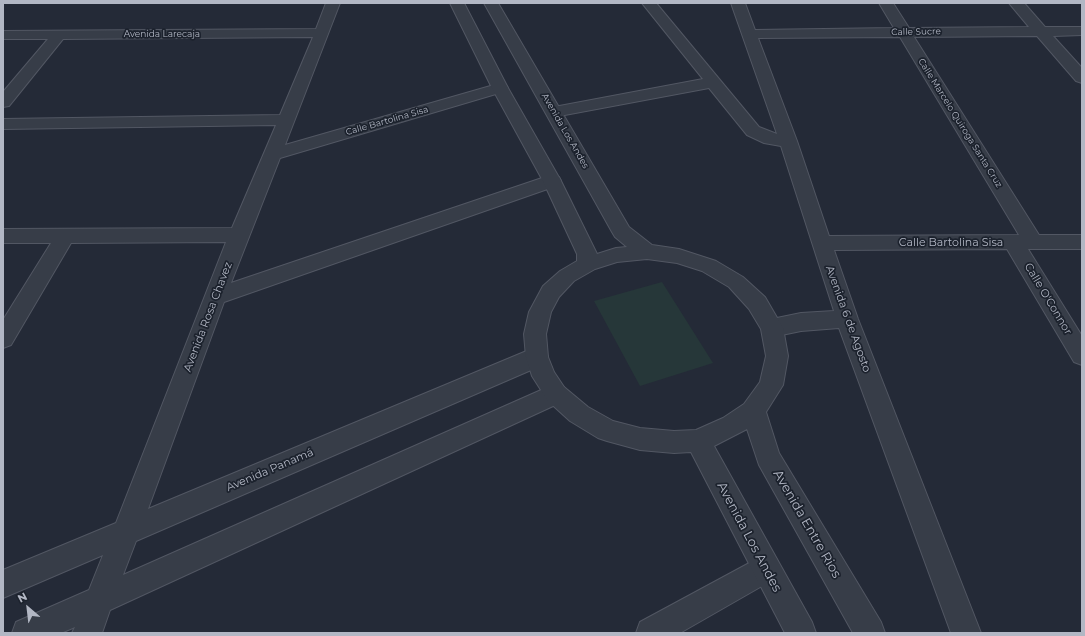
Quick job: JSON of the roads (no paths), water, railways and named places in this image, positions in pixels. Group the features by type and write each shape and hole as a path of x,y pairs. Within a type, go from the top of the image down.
{"street":[{"name":"Avenida Rosa Chavez","path":"87,633 217,296 239,235 322,33 332,3"},
{"path":"457,3 500,88 552,181 582,242 587,254 588,264"},
{"name":"Avenida Los Andes","path":"491,3 622,232 647,252"},
{"path":"649,3 753,131 770,139 788,141"},
{"name":"Avenida 6 de Agosto","path":"738,3 788,141 847,319 966,633"},
{"name":"Calle Marcelo Quiroga Santa Cruz","path":"886,3 1023,242"},
{"path":"1016,3 1082,78"},
{"name":"Calle Sucre","path":"750,34 1082,31"},
{"name":"Avenida Larecaja","path":"3,35 322,33"},
{"path":"3,102 59,35"},
{"path":"554,112 714,82"},
{"name":"Calle Bartolina Sisa","path":"273,154 500,88"},
{"path":"3,124 285,120"},
{"path":"217,296 552,181"},
{"path":"3,236 239,235"},
{"path":"3,339 65,236"},
{"name":"Calle O'Connor","path":"1023,242 1082,356"},
{"name":"Calle Bartolina Sisa","path":"821,243 1082,242"},
{"path":"647,252 679,256 701,263 736,282 757,303 772,328 777,356 771,385 753,410 732,426 698,441 674,442 640,439 607,430 579,414 556,394 544,376 537,357 535,334 540,312 551,292 567,276 588,264 616,255 647,252"},
{"path":"772,328 801,322 847,319"},
{"name":"Avenida Panamá","path":"3,584 537,357"},
{"path":"27,633 556,394"},
{"name":"Avenida Entre Rios","path":"753,410 768,457 870,633"},
{"name":"Avenida Los Andes","path":"698,441 801,633"},
{"path":"656,632 766,568"}]}
